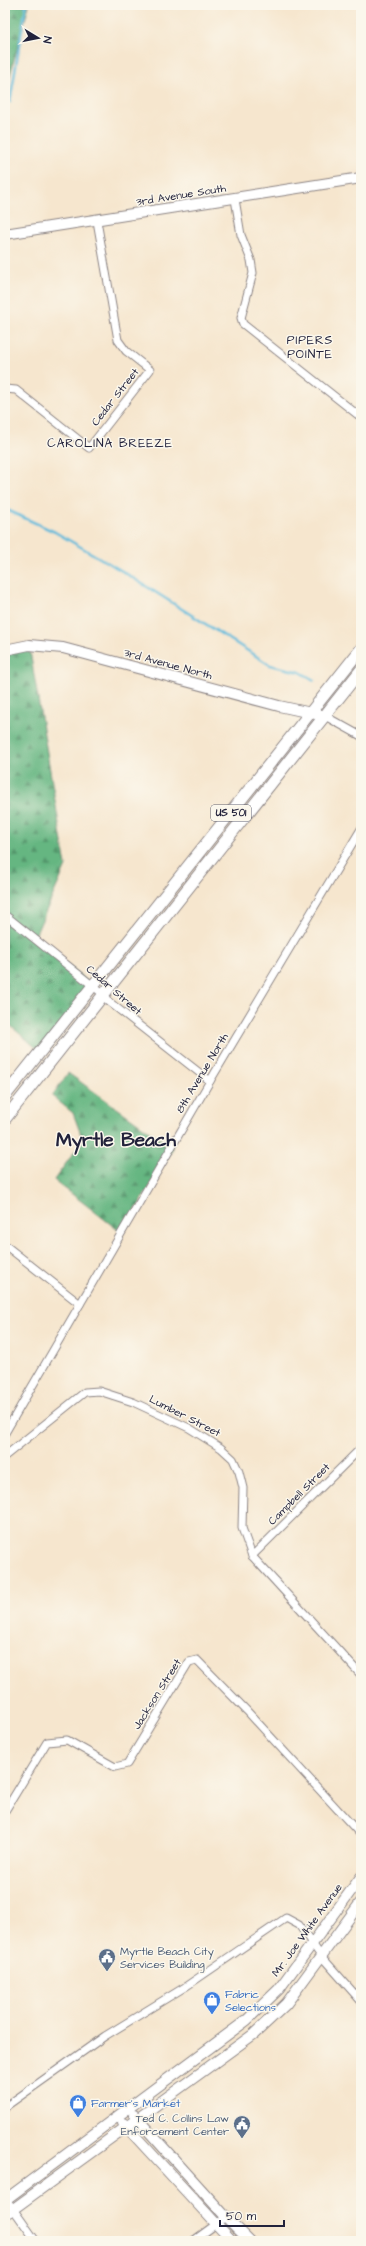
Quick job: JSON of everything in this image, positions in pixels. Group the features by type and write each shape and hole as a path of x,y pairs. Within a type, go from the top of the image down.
{"main road":[{"name":"3rd Avenue South","path":"5,234 97,221 361,178"},
{"name":"3rd Avenue North","path":"5,650 29,645 63,648 325,716"},
{"name":"US 501","path":"5,1096 361,649"},
{"name":"US 501","path":"5,1119 361,670"},
{"name":"Mr. Joe White Avenue","path":"6,2200 247,2020 279,1989 312,1943 330,1922 361,1877"},
{"path":"5,2215 128,2128 138,2119 254,2034 284,2006 361,1902"},
{"path":"129,2109 250,2241"},
{"path":"117,2117 232,2241"}],"street":[{"path":"235,199 241,236 251,260 252,273 241,318 243,324 358,415 361,414"},
{"name":"Cedar Street","path":"5,389 16,390 89,448 150,370 131,356 118,340 97,221"},
{"path":"325,716 361,736"},
{"name":"8th Avenue North","path":"5,1433 210,1081 361,829"},
{"name":"Cedar Street","path":"5,915 103,994 108,1001 210,1081"},
{"path":"5,1245 80,1304"},
{"name":"Lumber Street","path":"5,1456 85,1392 99,1391 132,1402 189,1428 221,1448 233,1460 239,1472 243,1488 242,1528 252,1556 361,1675"},
{"name":"Campbell Street","path":"252,1556 361,1448"},
{"name":"Jackson Street","path":"5,1811 47,1742 67,1740 115,1767 127,1764 190,1662 197,1660 246,1710 361,1835"},
{"path":"5,2107 105,2036 185,1987 286,1918 292,1920 321,1956 361,2000"},
{"path":"6,2200 36,2241"},
{"path":"193,2241 226,2216"}],"green space":[{"path":"5,5 29,5 5,93"},
{"path":"29,645 66,866 34,938 92,985 41,1052 5,1021 5,650"},
{"path":"68,1073 173,1148 122,1233 54,1180 83,1140 73,1113 52,1096"}],"waterway":[{"path":"10,102 26,5"},
{"path":"5,509 55,532 122,571 270,665 300,672 314,680"}],"place":[{"name":"Myrtle Beach City Services Building","path":"107,1972"},
{"name":"Fabric Selections","path":"212,2015"},
{"name":"Farmer's Market","path":"78,2118"},
{"name":"Ted C. Collins Law Enforcement Center","path":"242,2139"}],"district":[{"name":"PIPERS POINTE","path":"310,347"},
{"name":"CAROLINA BREEZE","path":"110,443"},
{"name":"Myrtle Beach","path":"116,1140"}]}
